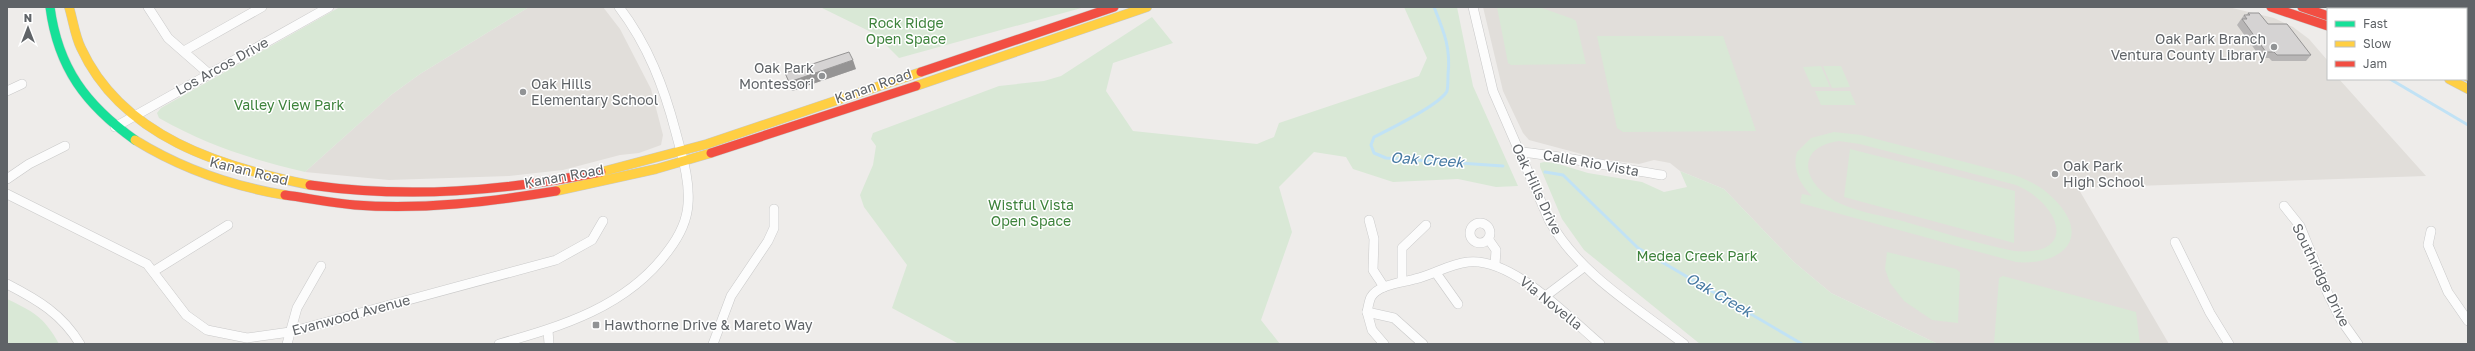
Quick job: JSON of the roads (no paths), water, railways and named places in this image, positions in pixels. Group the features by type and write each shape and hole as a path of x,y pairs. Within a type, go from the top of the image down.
{"main road":[{"name":"Kanan Road","path":"50,7 49,21 57,49 73,80 91,103 115,126 166,159 221,180 286,196 356,204 435,205 526,198 632,177 683,163 1147,7"},
{"name":"Kanan Road","path":"69,7 76,42 90,70 117,104 132,116 182,147 234,168 298,183 366,191 446,192 524,185 613,170 681,152 1114,7"},
{"path":"2271,7 2327,26"},
{"path":"2302,7 2327,16"},
{"path":"2451,80 2468,89"}],"street":[{"path":"148,7 168,38 208,73"},
{"path":"184,51 262,7"},
{"name":"Los Arcos Drive","path":"115,126 329,7"},
{"path":"499,344 580,319 614,302 642,280 666,255 681,231 688,205 688,189 681,152 657,72 644,42 619,7"},
{"name":"Oak Hills Drive","path":"1473,7 1493,91 1549,220 1559,238 1584,267 1684,344"},
{"path":"7,91 22,84"},
{"path":"7,178 29,164 65,146"},
{"name":"Calle Rio Vista","path":"1520,152 1546,154 1596,165 1662,175"},
{"name":"Evanwood Avenue","path":"7,194 136,257 154,271 186,315 207,330 225,335 247,338 290,332 556,260 592,240 603,222"},
{"name":"Southridge Drive","path":"2284,206 2300,226 2328,294 2341,320 2358,344"},
{"path":"713,344 730,296 768,242 774,228 774,209"},
{"path":"1369,220 1374,239 1373,270 1384,287 1370,297 1367,312 1372,330 1384,344"},
{"path":"154,271 228,225"},
{"path":"1402,281 1402,248 1426,225"},
{"path":"2430,231 2428,246 2448,292 2468,321"},
{"path":"1489,240 1496,250 1495,265"},
{"path":"2176,242 2210,313 2229,344"},
{"name":"Via Novella","path":"1384,287 1436,273 1454,265 1469,262 1495,265 1524,279 1543,298 1600,344"},
{"path":"287,344 297,308 321,266"},
{"path":"1543,298 1584,267"},
{"path":"1436,273 1458,304"},
{"path":"7,284 44,303 58,313 70,326 80,344"},
{"path":"1367,312 1394,318 1423,344"},
{"path":"548,330 549,344"}],"waterway":[{"name":"Oak Creek","path":"1434,7 1444,32 1448,48 1449,65 1447,91 1443,97 1425,110 1374,137 1371,145 1374,153 1386,158 1503,166"},
{"path":"2392,80 2468,125"},
{"name":"Oak Creek","path":"1545,172 1563,175 1638,248 1802,344"}],"place":[{"name":"Oak Park Branch Ventura County Library","path":"2274,47"},
{"name":"Oak Park Montessori","path":"822,76"},
{"name":"Oak Hills Elementary School","path":"523,92"},
{"name":"Oak Park High School","path":"2055,174"},
{"name":"Hawthorne Drive & Mareto Way","path":"596,325"}],"park label":[{"name":"Rock Ridge Open Space","path":"906,32"},
{"name":"Valley View Park","path":"289,105"},
{"name":"Wistful Vista Open Space","path":"1031,214"},
{"name":"Medea Creek Park","path":"1697,256"}]}
